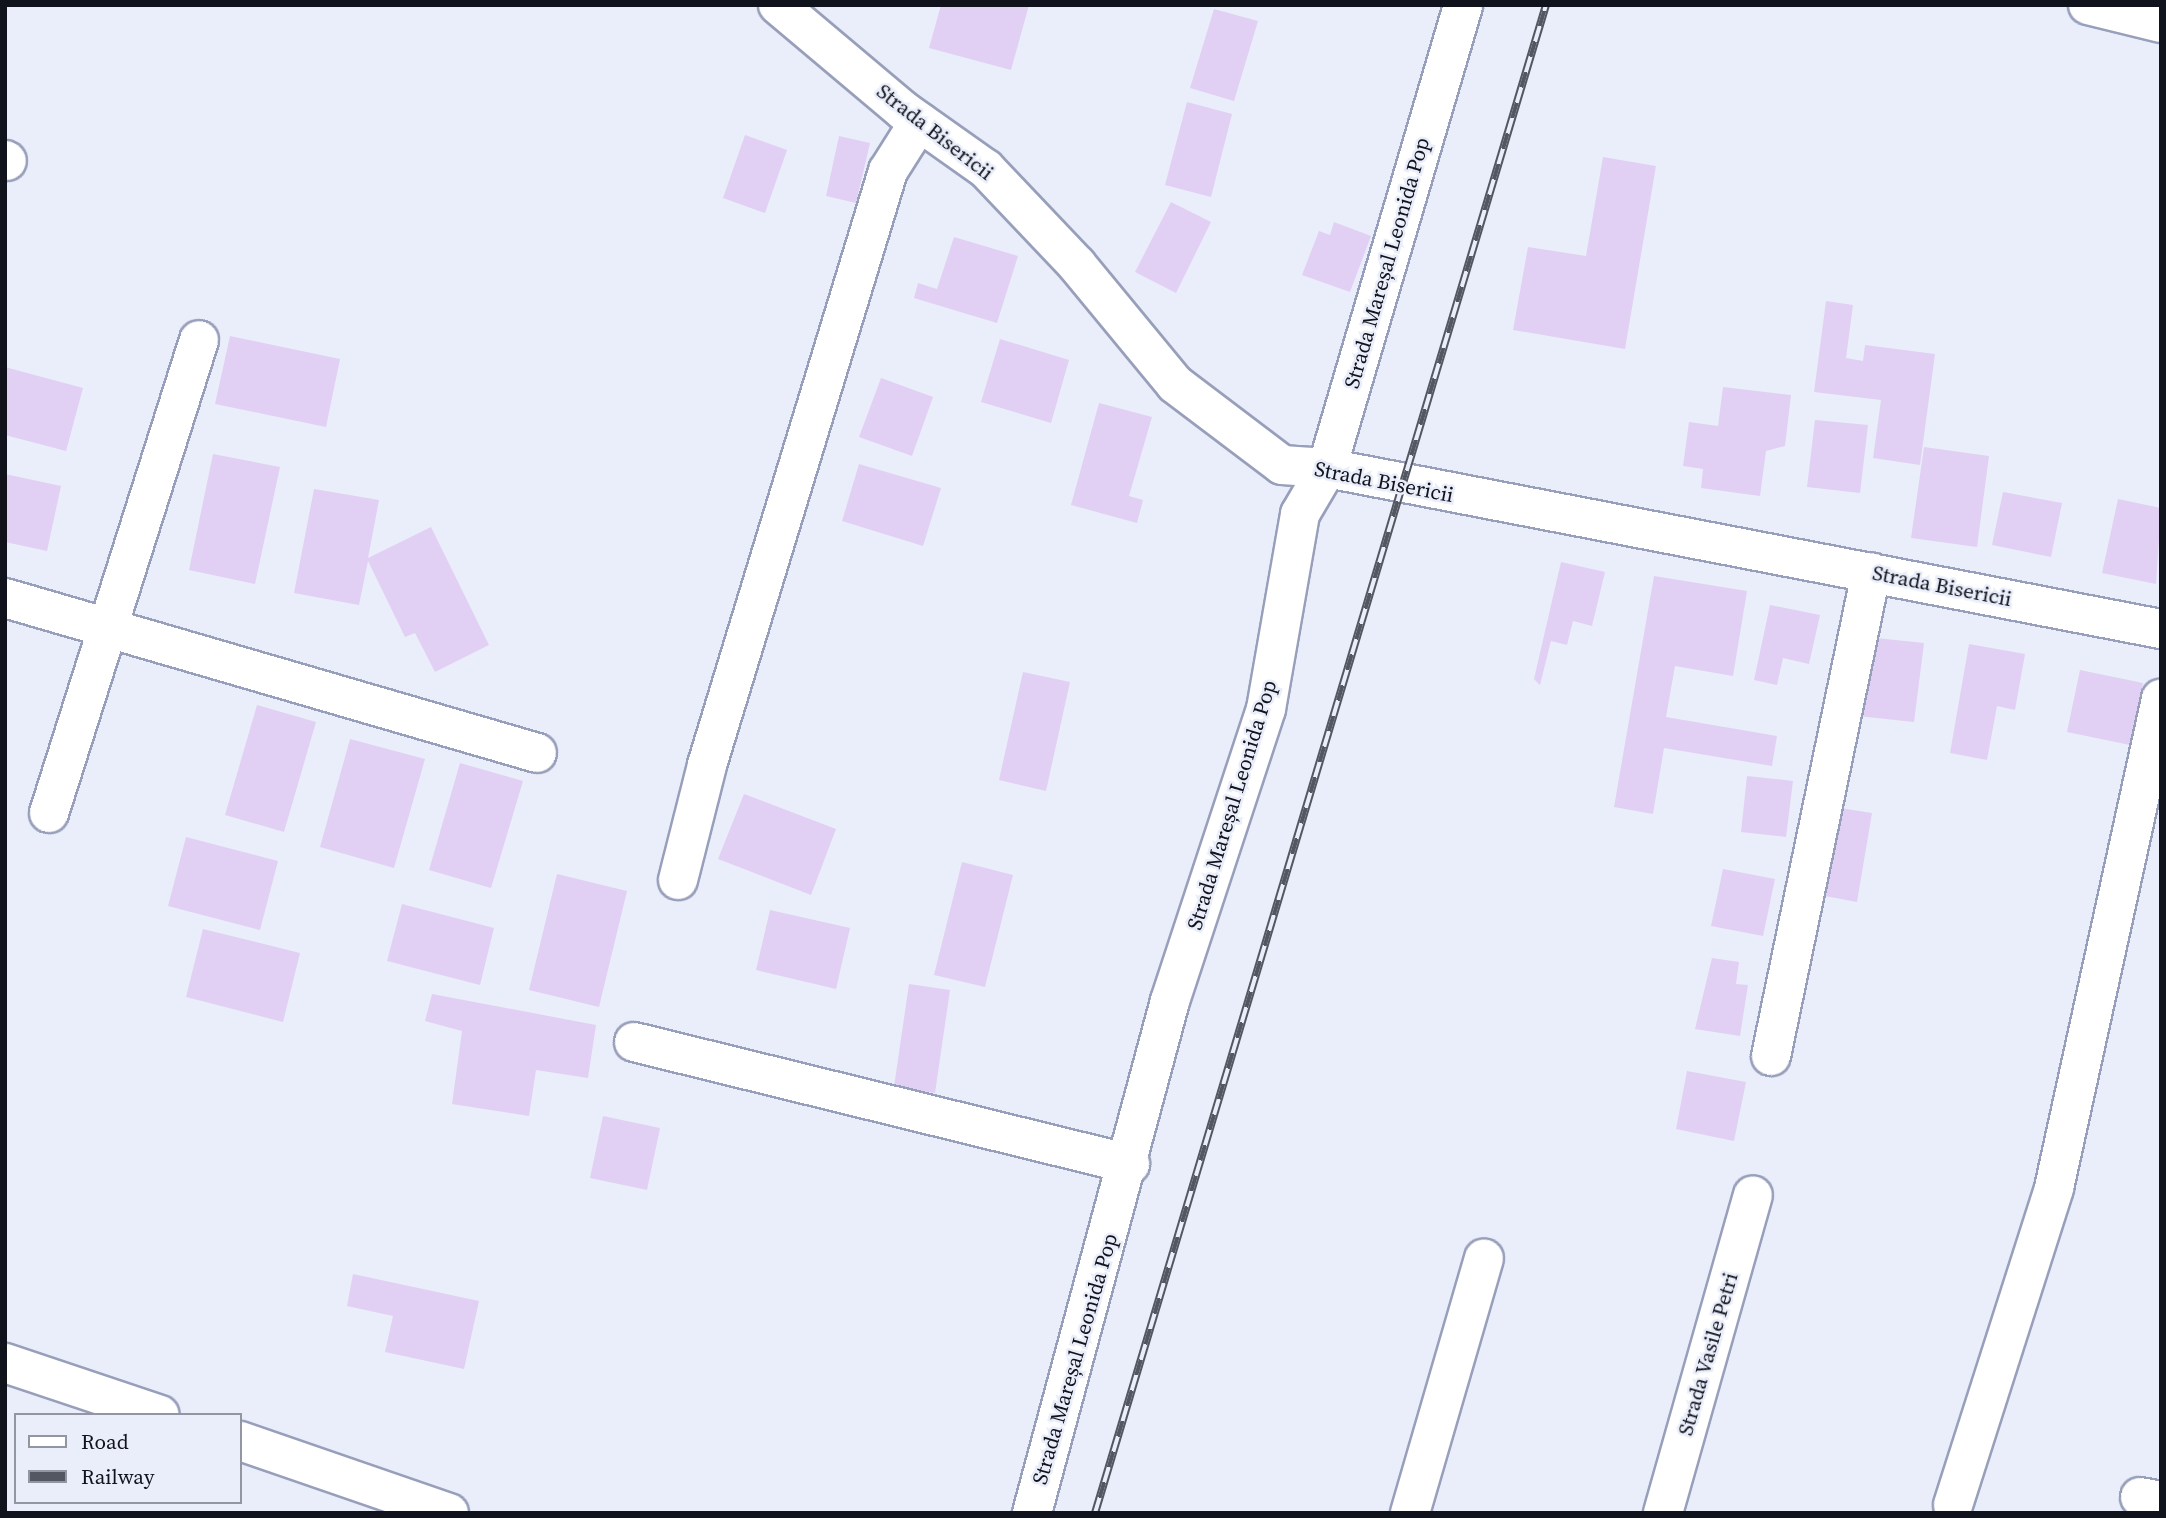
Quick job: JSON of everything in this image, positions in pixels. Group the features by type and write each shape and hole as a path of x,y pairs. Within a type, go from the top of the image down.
{"street":[{"name":"Strada Bisericii","path":"778,5 1016,199 1209,415 1282,465 1327,468 2161,629"},
{"name":"Strada Mareșal Leonida Pop","path":"1032,1513 1130,1164 1170,1001 1266,709 1300,514 1327,468 1463,5"},
{"path":"2088,5 2161,23"},
{"path":"678,880 707,765 888,171 919,122"},
{"path":"49,813 199,340"},
{"path":"1772,1056 1871,572"},
{"path":"5,598 110,625 537,754"},
{"path":"1953,1505 2054,1188 2161,699"},
{"path":"634,1042 1130,1164"},
{"name":"Strada Vasile Petri","path":"1664,1513 1753,1196"},
{"path":"1410,1513 1484,1259"},
{"path":"5,1363 154,1413"},
{"path":"242,1442 449,1513"}],"building":[{"path":"941,5 1029,5 1011,70 929,48"},
{"path":"1214,9 1258,21 1234,101 1190,88"},
{"path":"1187,102 1232,114 1211,197 1165,185"},
{"path":"745,135 787,150 765,213 723,198"},
{"path":"839,136 870,143 856,203 826,196"},
{"path":"1603,157 1656,166 1625,349 1513,330 1528,247 1586,256"},
{"path":"1171,202 1211,222 1176,293 1135,272"},
{"path":"1334,222 1371,236 1350,292 1302,275 1319,231 1330,235"},
{"path":"954,237 1018,256 997,323 914,298 918,283 937,289"},
{"path":"1826,301 1853,305 1846,358 1863,361 1865,345 1935,354 1920,465 1873,458 1881,400 1814,392"},
{"path":"230,336 340,359 326,427 215,404"},
{"path":"1000,339 1069,360 1051,423 981,402"},
{"path":"5,367 83,388 66,451 5,435"},
{"path":"881,378 933,397 912,456 859,437"},
{"path":"1723,387 1791,395 1785,446 1766,451 1760,496 1701,488 1703,469 1683,466 1689,422 1718,426"},
{"path":"1099,403 1152,417 1129,496 1143,500 1137,523 1071,505"},
{"path":"1815,420 1868,425 1860,493 1807,487"},
{"path":"1924,447 1989,456 1977,547 1911,538"},
{"path":"213,454 280,467 255,584 189,570"},
{"path":"859,464 941,488 923,546 842,521"},
{"path":"5,474 61,486 47,551 5,542"},
{"path":"314,489 379,500 368,558 431,527 489,645 435,672 415,633 405,637 368,561 359,605 294,593"},
{"path":"2003,492 2062,503 2051,557 1992,545"},
{"path":"2118,499 2161,508 2156,584 2102,573"},
{"path":"1561,562 1605,572 1592,626 1573,621 1567,645 1551,641 1540,685 1534,679"},
{"path":"1654,576 1747,591 1733,676 1675,666 1666,717 1777,736 1772,766 1664,748 1653,814 1614,807"},
{"path":"1770,605 1820,615 1809,664 1783,658 1777,685 1754,680"},
{"path":"1867,637 1924,643 1914,722 1858,716"},
{"path":"1969,644 2025,654 2015,710 1997,706 1987,760 1950,753"},
{"path":"2080,670 2143,683 2130,745 2067,732"},
{"path":"1023,672 1070,682 1046,791 999,780"},
{"path":"257,705 316,722 284,832 225,815"},
{"path":"350,739 425,759 394,868 320,847"},
{"path":"460,763 523,781 491,888 429,870"},
{"path":"1747,776 1793,781 1786,837 1741,832"},
{"path":"744,794 836,829 811,895 718,859"},
{"path":"1840,808 1872,813 1857,902 1825,896"},
{"path":"186,837 278,861 260,930 168,906"},
{"path":"962,862 1013,875 985,987 934,975"},
{"path":"1723,869 1775,879 1763,936 1711,926"},
{"path":"557,874 627,891 599,1007 529,990"},
{"path":"402,904 494,928 480,985 387,961"},
{"path":"770,910 850,928 836,989 756,970"},
{"path":"203,929 300,953 283,1022 186,997"},
{"path":"1712,958 1739,962 1736,984 1748,985 1740,1036 1695,1029"},
{"path":"909,984 950,990 935,1093 894,1087"},
{"path":"432,994 596,1025 588,1078 536,1070 529,1116 452,1104 462,1031 425,1021"},
{"path":"1687,1071 1746,1082 1734,1141 1676,1129"},
{"path":"603,1116 660,1128 647,1190 590,1178"},
{"path":"353,1274 479,1301 464,1369 385,1352 393,1316 347,1306"}],"railway":[{"path":"1095,1513 1546,5"}]}
